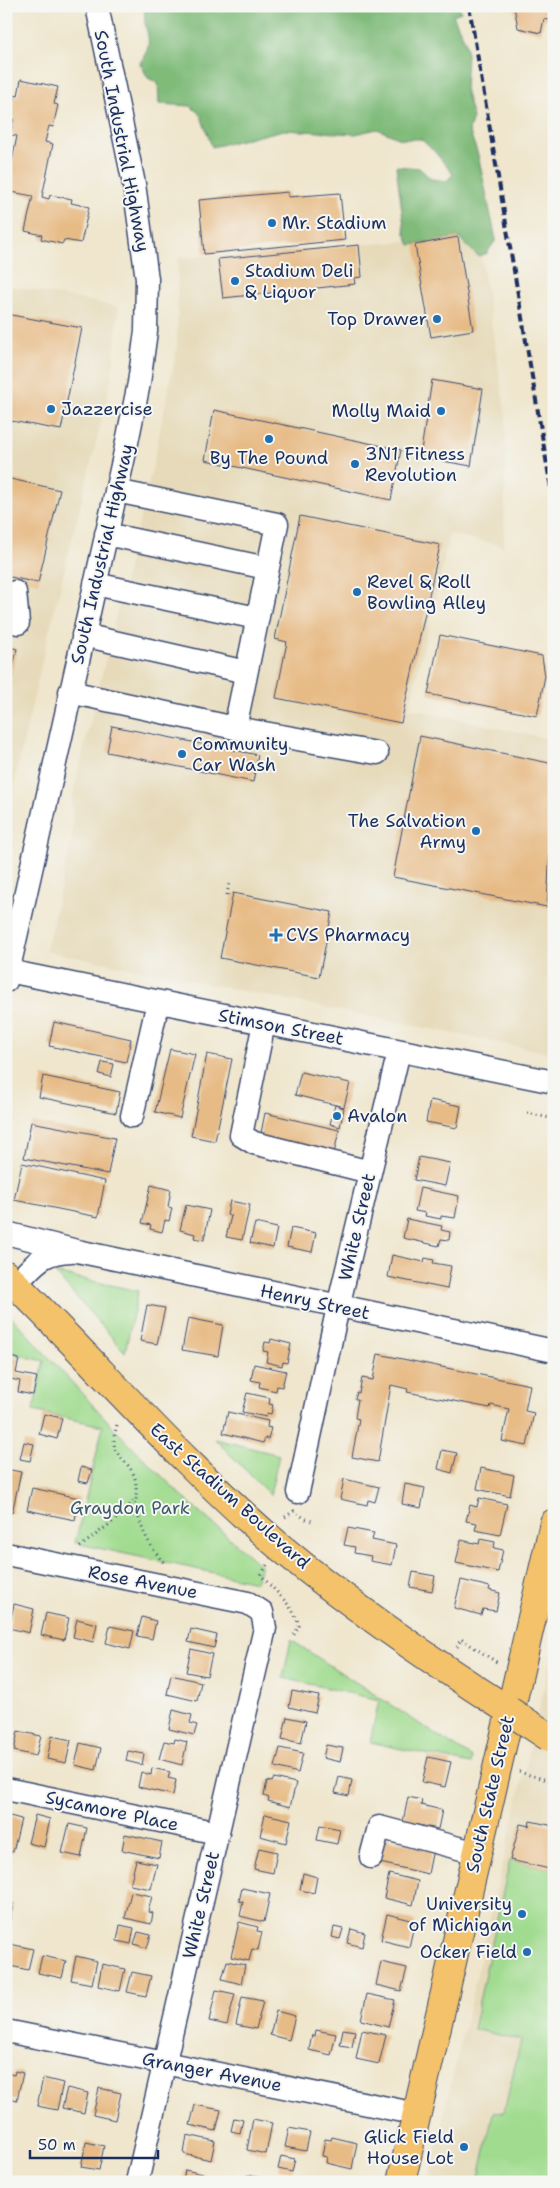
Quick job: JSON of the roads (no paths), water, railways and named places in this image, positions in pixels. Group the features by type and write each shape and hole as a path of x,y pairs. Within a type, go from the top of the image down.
{"main road":[{"name":"East Stadium Boulevard","path":"11,1279 178,1452 280,1547 469,1685 552,1738"},
{"name":"South State Street","path":"401,2182 554,1523"}],"street":[{"name":"South Industrial Highway","path":"7,976 140,383 147,316 147,279 134,184 96,6"},
{"path":"116,490 276,524 235,728"},
{"path":"106,534 267,568"},
{"path":"95,584 257,618"},
{"path":"15,592 18,623"},
{"path":"83,635 246,672"},
{"path":"70,692 235,728 377,753"},
{"name":"Stimson Street","path":"7,976 158,1002 554,1082"},
{"path":"132,1116 158,1002"},
{"path":"264,1023 241,1135 254,1143 370,1172"},
{"name":"White Street","path":"298,1492 338,1307 399,1051"},
{"name":"Henry Street","path":"6,1233 338,1307 554,1351"},
{"name":"Henry Street","path":"11,1279 51,1252 76,1250"},
{"name":"Rose Avenue","path":"6,1554 248,1603 262,1612 265,1628"},
{"name":"White Street","path":"137,2182 265,1628"},
{"name":"Sycamore Place","path":"6,1789 218,1833"},
{"path":"371,1857 379,1827 476,1853"},
{"name":"Granger Avenue","path":"6,2031 417,2114"}],"railway":[{"path":"469,6 554,506"}],"place":[{"name":"Mr. Stadium","path":"272,223"},
{"name":"Stadium Deli & Liquor","path":"235,281"},
{"name":"Top Drawer","path":"437,319"},
{"name":"Jazzercise","path":"51,409"},
{"name":"Molly Maid","path":"441,411"},
{"name":"By The Pound","path":"269,439"},
{"name":"3N1 Fitness Revolution","path":"355,464"},
{"name":"Revel & Roll Bowling Alley","path":"357,592"},
{"name":"Community Car Wash","path":"182,754"},
{"name":"The Salvation Army","path":"476,831"},
{"name":"CVS Pharmacy","path":"276,935"},
{"name":"Avalon","path":"337,1116"},
{"name":"University of Michigan","path":"522,1914"},
{"name":"Ocker Field","path":"527,1952"},
{"name":"Glick Field House Lot","path":"464,2147"}],"park label":[{"name":"Graydon Park","path":"130,1508"}]}
